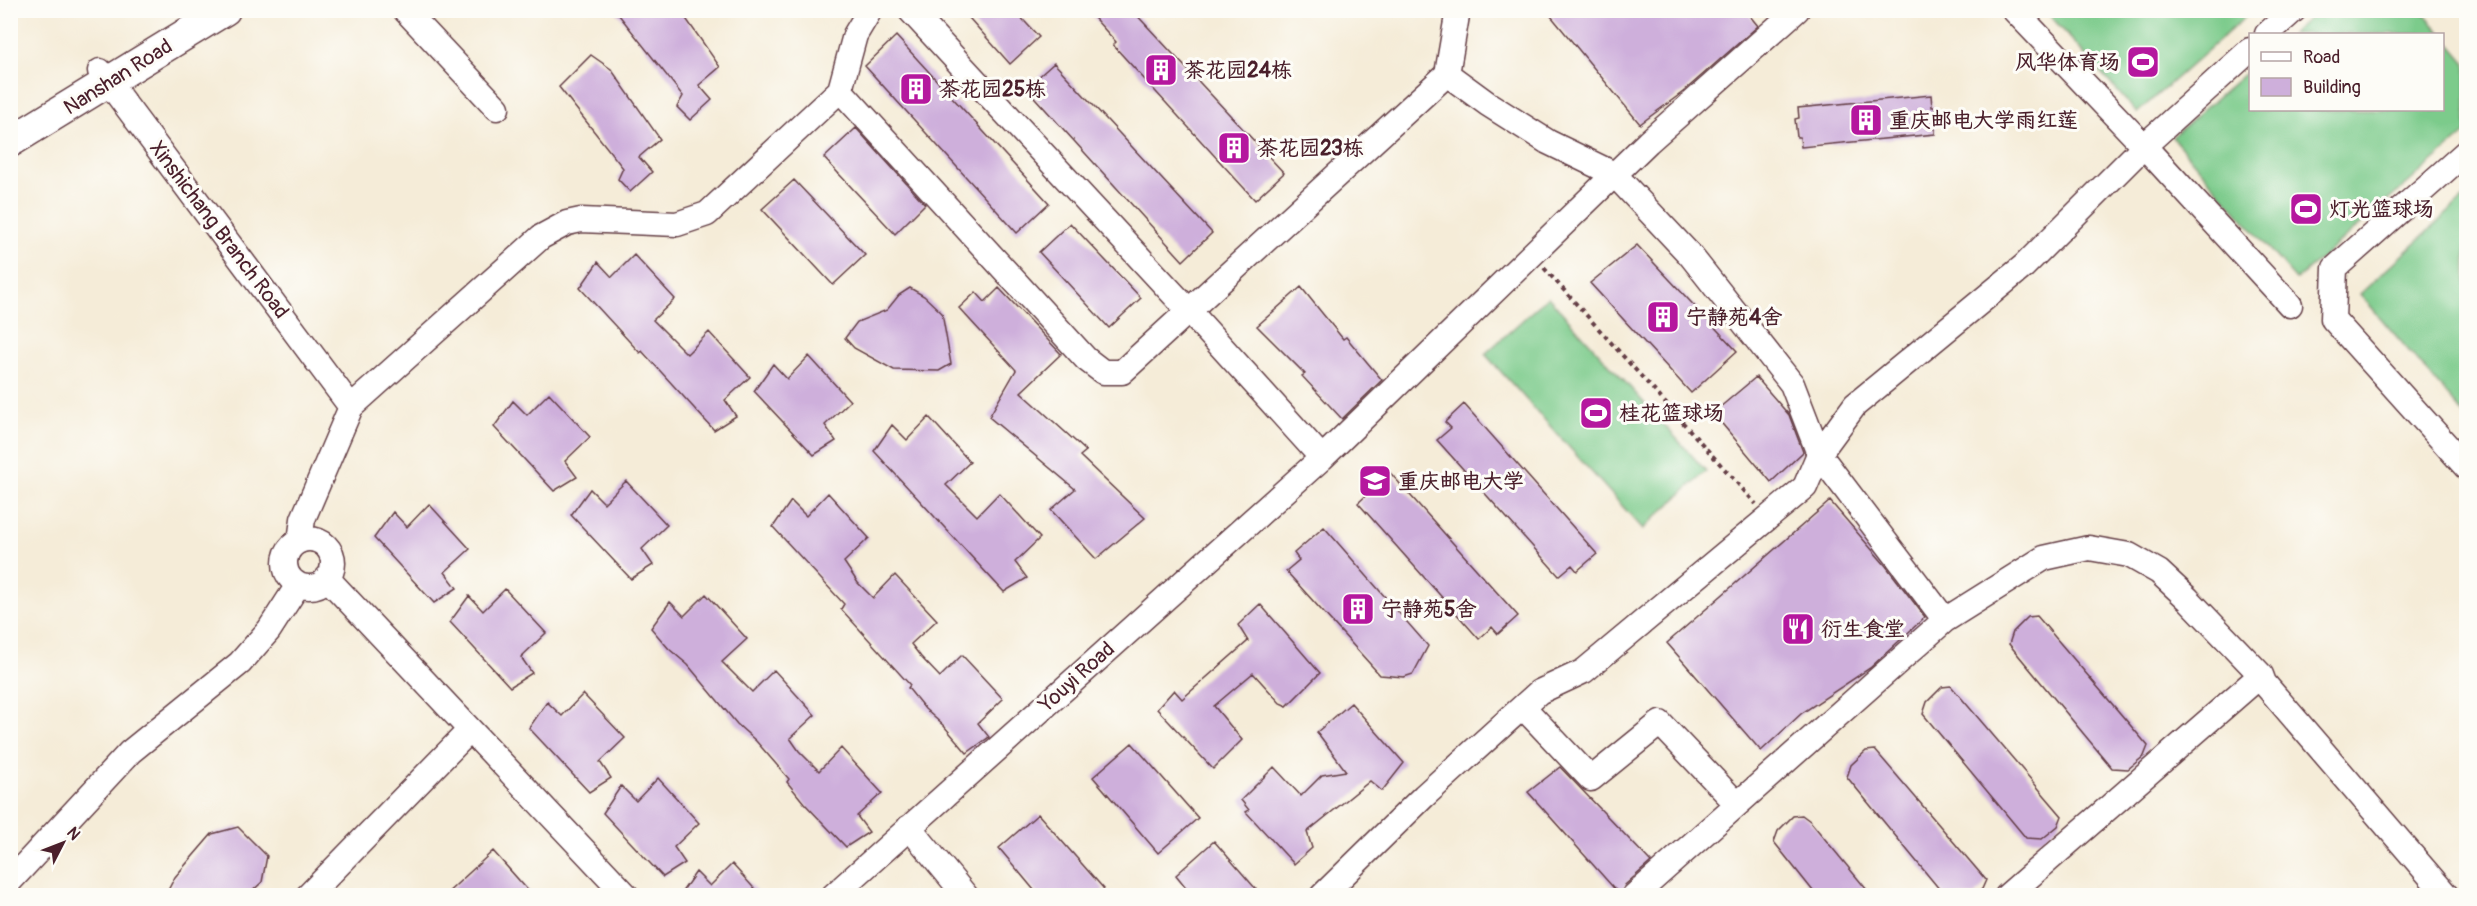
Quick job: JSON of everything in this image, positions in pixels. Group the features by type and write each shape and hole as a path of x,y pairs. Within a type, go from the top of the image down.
{"main road":[{"name":"Nanshan Road","path":"10,142 198,10"},
{"name":"Nanshan Road","path":"10,124 104,77 225,10"}],"street":[{"path":"405,10 497,108"},
{"path":"300,541 303,519 345,398 553,228 581,220 677,224 707,214 840,90 855,35 870,10"},
{"path":"910,10 1322,458"},
{"path":"840,90 1086,359 1103,372 1122,372 1448,74 1458,10"},
{"path":"2014,10 2144,146 2290,305"},
{"path":"2268,33 2294,10"},
{"name":"Youyi Road","path":"833,896 1322,458 1614,174 1791,12"},
{"path":"1322,896 1424,796 1539,692 1584,671 1805,487 1819,454 1855,405 2024,266 2144,146 2249,51"},
{"path":"1448,74 1488,104 1548,142 1614,174 1691,256 1792,384 1819,454 1945,620"},
{"name":"Xinshichang Branch Road","path":"104,77 345,398"},
{"path":"2466,152 2335,268 2333,320 2466,467"},
{"path":"315,540 328,549 333,564 327,578 314,586 298,585 287,574 285,558 288,551 300,541 315,540"},
{"path":"1634,896 1945,620 2044,558 2088,548 2129,555 2159,572 2188,599 2261,675 2264,683 2447,896"},
{"path":"327,578 627,896"},
{"path":"10,880 130,752 240,663 256,647 298,585"},
{"path":"2007,896 2261,675"},
{"path":"1523,707 1591,779 1660,723 1737,804"},
{"path":"308,896 470,730"},
{"path":"909,827 966,896"}],"path":[{"path":"1532,255 1769,518"}],"green space":[{"path":"2319,10 2421,11 2441,33 2292,33"},
{"name":"风华体育场","path":"2046,11 2252,11 2137,113"},
{"name":"灯光篮球场","path":"2444,37 2466,63 2466,133 2296,280 2172,137 2249,70 2249,111 2444,111"},
{"path":"2466,196 2466,417 2360,294"},
{"name":"桂花篮球场","path":"1548,297 1706,471 1643,529 1485,354"}],"building":[{"path":"615,10 680,10 720,67 699,85 712,100 690,120 677,107 683,96"},
{"name":"茶花园25栋","path":"962,10 1014,10 1039,37 1010,64"},
{"path":"1087,10 1132,10 1284,173 1255,200 1113,45 1116,42"},
{"path":"1546,10 1745,10 1758,26 1683,92 1640,124"},
{"path":"896,36 1049,203 1017,233 865,66"},
{"path":"591,55 611,69 660,139 639,157 652,172 630,192 618,179 623,168 559,87"},
{"path":"1054,63 1212,233 1183,261 1026,88"},
{"name":"重庆邮电大学雨红莲","path":"1931,95 1932,107 1935,107 1935,134 1801,147 1800,137 1797,137 1795,119 1799,118 1798,108"},
{"path":"856,128 925,204 895,234 824,158"},
{"path":"794,180 865,255 833,285 762,209"},
{"path":"1070,223 1141,298 1109,328 1039,252"},
{"name":"宁静苑4舍","path":"1637,245 1737,351 1691,393 1590,283"},
{"path":"634,255 675,299 653,320 687,354 709,332 750,377 725,400 736,416 714,430 642,351 640,353 580,288 598,262 612,277"},
{"path":"1301,287 1343,339 1346,337 1382,380 1342,419 1302,376 1305,374 1257,326"},
{"path":"910,288 924,296 942,313 951,364 939,371 894,370 854,348 845,338 857,322 887,310 899,295"},
{"path":"999,288 1061,354 1021,392 1086,451 1080,456 1145,518 1096,559 1051,510 1075,489 989,417 1016,370 959,308 976,292 985,302"},
{"path":"809,356 850,401 825,425 836,441 814,455 754,391 773,364 787,379"},
{"path":"1756,377 1789,415 1803,452 1771,482 1713,413"},
{"path":"549,393 590,437 565,461 577,477 554,491 494,427 513,401 527,415"},
{"path":"1464,404 1597,554 1577,571 1572,565 1559,576 1437,440 1451,428 1445,422"},
{"path":"929,417 970,462 946,485 977,516 999,493 1040,538 1015,562 1027,578 1004,592 874,451 892,425 907,440"},
{"path":"1385,467 1518,616 1498,634 1492,627 1479,639 1358,503 1371,491 1366,484"},
{"path":"626,481 667,525 642,549 653,565 631,579 571,515 590,489 604,503"},
{"path":"828,493 869,538 844,562 858,583 873,598 895,575 937,620 911,644 921,657 940,677 962,655 1003,699 978,723 989,737 967,753 944,726 925,709 908,688 910,685 841,609 844,604 773,527 791,501 806,516"},
{"name":"衍生食堂","path":"1830,501 1886,566 1925,617 1870,668 1802,713 1761,751 1667,643"},
{"path":"429,504 470,549 445,572 457,588 434,603 374,538 393,512 407,527"},
{"name":"宁静苑5舍","path":"1324,527 1428,646 1413,674 1404,677 1380,675 1286,571 1299,560 1294,553"},
{"path":"505,589 546,633 521,657 532,673 510,687 450,622 469,596 483,611"},
{"path":"706,594 747,639 722,662 752,692 774,670 815,715 790,738 799,751 819,771 841,748 882,793 857,816 869,832 846,847 804,803 787,782 789,779 756,741 737,724 688,665 669,649 651,628 670,602 684,616"},
{"path":"1260,604 1320,673 1287,706 1280,703 1253,673 1214,706 1242,740 1213,769 1157,709 1174,690 1182,699 1248,641 1238,625"},
{"path":"2037,616 2148,746 2144,756 2128,769 2112,768 2009,644 2013,632 2028,617"},
{"path":"1951,686 2062,816 2058,826 2042,839 2026,838 1923,714 1927,702 1942,687"},
{"path":"583,694 625,738 600,762 611,778 589,792 529,728 547,702 562,716"},
{"path":"1351,703 1404,763 1382,791 1370,781 1307,832 1312,848 1294,864 1246,812 1249,810 1241,800 1274,767 1301,796 1322,775 1346,771 1317,732"},
{"path":"1132,743 1198,818 1158,853 1093,777"},
{"path":"1875,750 1986,880 1982,889 1974,896 1945,896 1847,777 1851,765 1866,751"},
{"path":"1560,767 1651,862 1625,885 1620,895 1528,792"},
{"path":"658,778 699,823 674,847 685,863 663,877 603,813 621,786 636,801"},
{"path":"1038,814 1104,889 1096,896 1039,896 999,848"},
{"path":"1802,815 1810,821 1872,896 1817,896 1774,842 1778,831 1793,816"},
{"path":"238,827 267,856 262,882 247,896 165,896 175,877 212,834"},
{"path":"1214,841 1262,896 1193,896 1176,875"},
{"path":"493,851 533,896 444,896"},
{"path":"732,864 761,896 679,896 696,872 710,886"}],"place":[{"name":"风华体育场","path":"2143,62"},
{"name":"茶花园24栋","path":"1161,70"},
{"name":"茶花园25栋","path":"916,89"},
{"name":"重庆邮电大学雨红莲","path":"1866,120"},
{"name":"茶花园23栋","path":"1234,148"},
{"name":"灯光篮球场","path":"2306,209"},
{"name":"宁静苑4舍","path":"1663,317"},
{"name":"桂花篮球场","path":"1596,413"},
{"name":"重庆邮电大学","path":"1375,481"},
{"name":"宁静苑5舍","path":"1358,609"},
{"name":"衍生食堂","path":"1798,629"}]}
